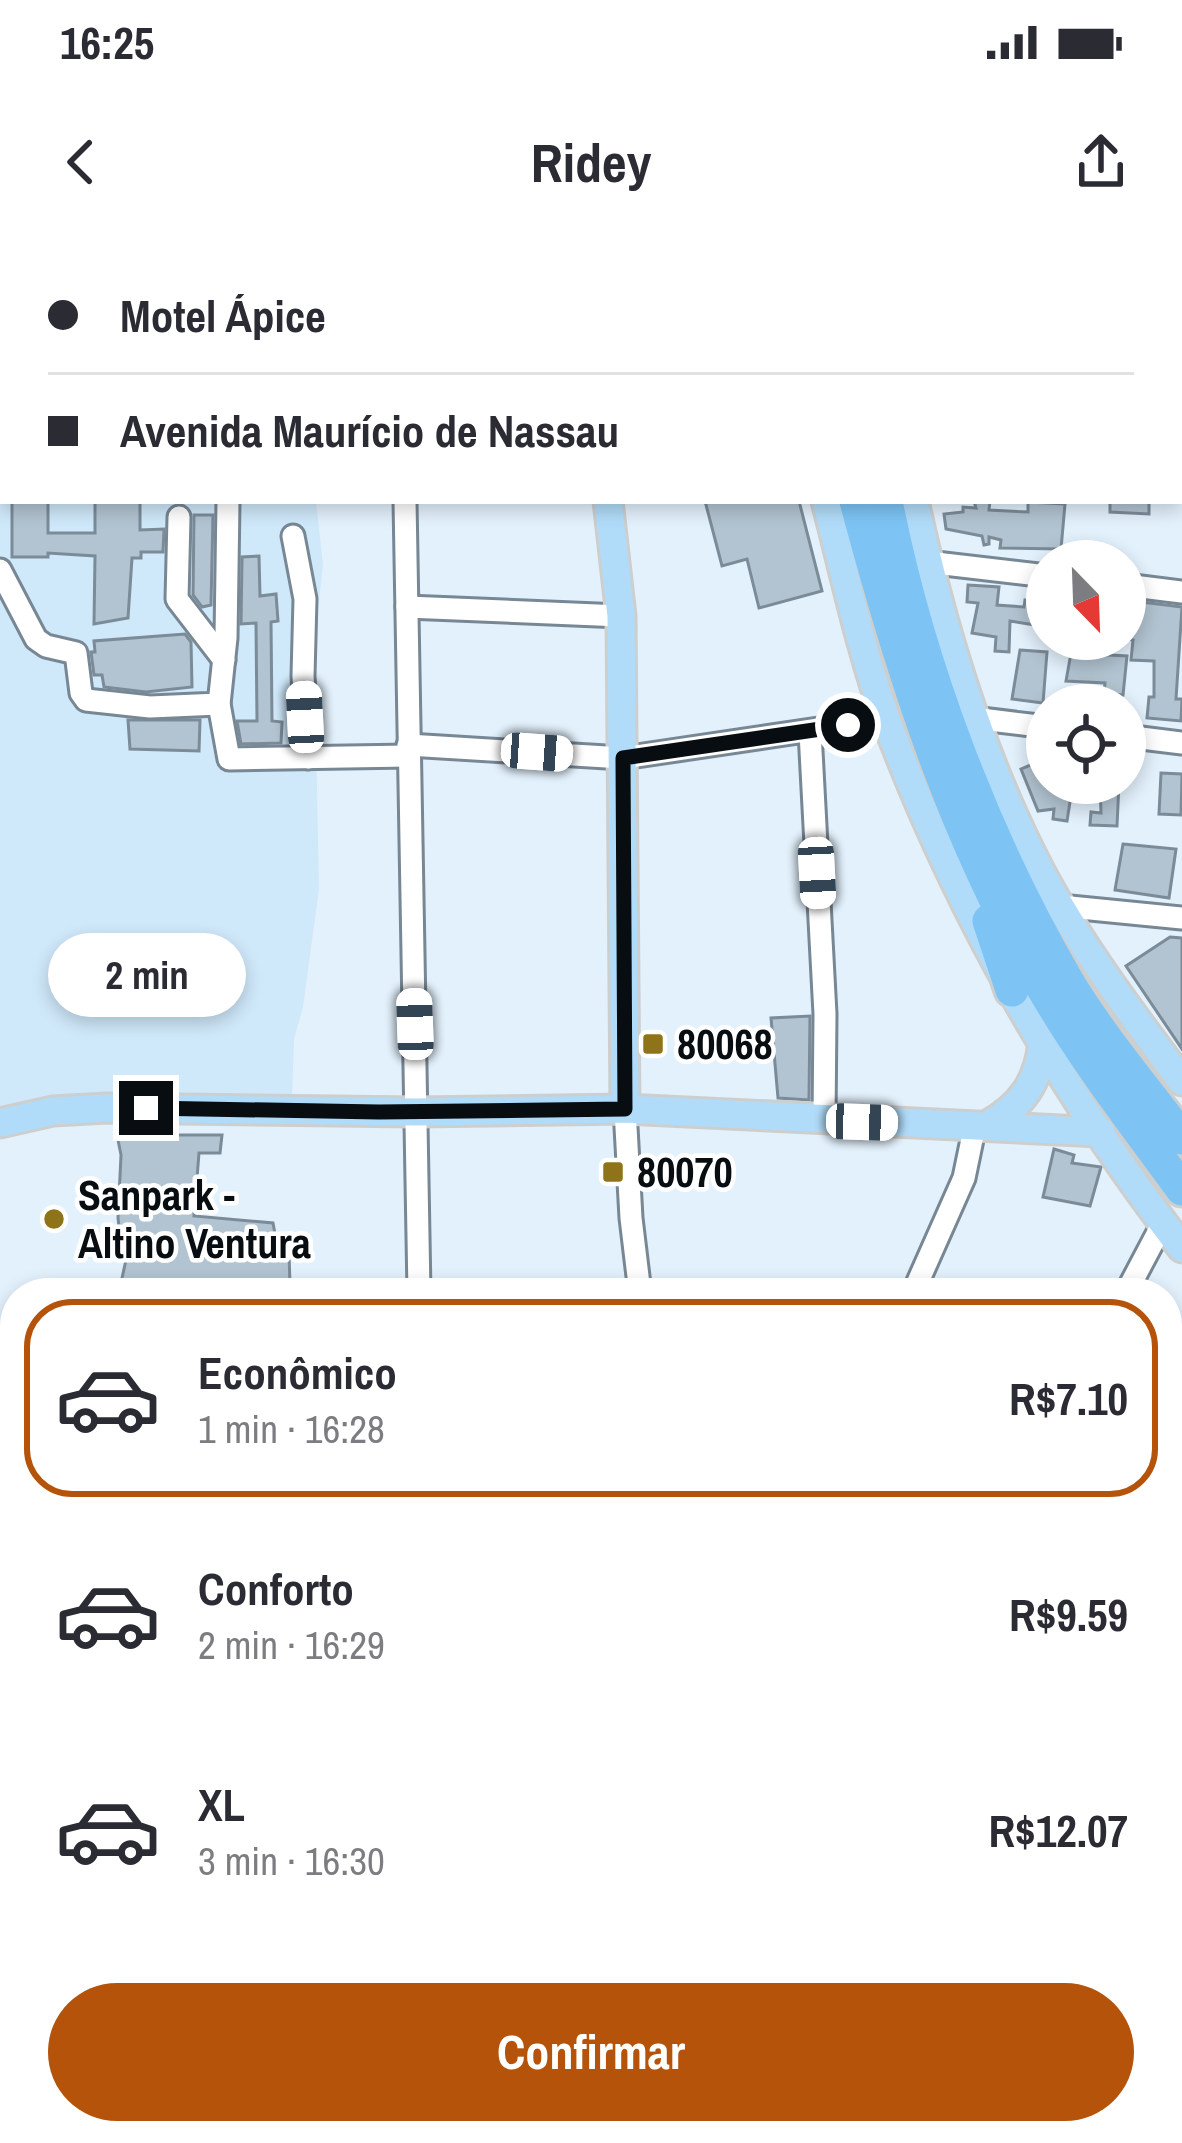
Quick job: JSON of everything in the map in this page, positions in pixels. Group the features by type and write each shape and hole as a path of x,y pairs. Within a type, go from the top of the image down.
{"highway":[{"path":"857,504 920,724 1069,982 1182,1138"},
{"path":"887,504 916,634 1012,989"},
{"path":"961,789 1040,871"},
{"path":"961,789 1010,925 1055,1009 1182,1189"}],"main road":[{"path":"608,504 621,616 625,1109"},
{"path":"827,504 886,719 943,854 1043,1042 1182,1248"},
{"path":"915,504 974,718 1016,824 1060,906 1182,1081"},
{"path":"981,1125 1022,1100 1034,1083 1043,1042"},
{"path":"0,1124 52,1112 107,1108 625,1109 1101,1132"}],"street":[{"path":"229,504 219,704 229,759 408,751 623,758 886,719"},
{"path":"406,504 419,1278"},
{"path":"179,517 178,599 224,660"},
{"path":"292,536 305,598 308,758"},
{"path":"927,562 1026,574"},
{"path":"0,569 36,639 76,653 86,700 150,707 219,704"},
{"path":"1146,588 1182,592"},
{"path":"407,607 621,616"},
{"path":"974,718 1026,724"},
{"path":"810,732 825,1014 824,1121"},
{"path":"1146,739 1182,743"},
{"path":"1060,906 1182,918"},
{"path":"625,1109 638,1278"},
{"path":"920,1278 964,1178 981,1125"},
{"path":"1134,1278 1162,1223"}],"shaded area":[{"path":"0,504 316,504 323,565 314,644 319,889 303,1007 294,1039 292,1097 40,1100 0,1109"}],"building":[{"path":"12,504 48,504 48,533 95,533 95,504 140,504 140,530 164,529 163,552 141,552 141,558 132,558 128,618 94,624 95,556 12,557"},
{"path":"706,504 800,504 822,591 759,608 747,559 722,566"},
{"path":"990,504 989,510 1028,512 1028,504 1065,504 1062,540 1026,540 1026,548 1000,548 1001,540 989,537 989,544 984,545 982,536 946,529 944,514 963,512 963,507"},
{"path":"1110,504 1149,504 1149,514 1110,512"},
{"path":"194,515 213,515 211,605 202,607 193,595"},
{"path":"259,556 260,596 276,594 278,621 271,622 272,721 282,722 281,743 241,744 237,721 257,721 256,623 241,624 242,557"},
{"path":"968,585 999,587 997,605 1024,607 1026,600 1026,624 1010,621 1009,652 995,651 996,637 972,633 978,603 967,602"},
{"path":"1146,603 1182,607 1176,699 1182,699 1181,721 1147,718 1149,697 1154,697 1154,661 1131,660 1146,660"},
{"path":"185,634 191,642 192,687 146,692 104,687 102,675 94,675 94,641"},
{"path":"1020,650 1026,650 1026,660 1046,660 1044,684 1026,684 1026,701 1012,699"},
{"path":"1070,660 1127,660 1124,684 1066,681"},
{"path":"128,720 200,720 199,751 130,749"},
{"path":"1161,773 1182,774 1181,815 1159,814"},
{"path":"1035,804 1070,804 1067,821 1053,819 1054,809 1038,811"},
{"path":"1101,804 1118,804 1117,826 1090,825 1091,812 1101,813"},
{"path":"1123,844 1176,849 1169,898 1115,890"},
{"path":"1170,937 1182,938 1182,1049 1126,966"},
{"path":"810,1016 809,1100 778,1098 771,1018"},
{"path":"117,1135 222,1135 220,1153 199,1153 194,1216 273,1223 278,1250 289,1251 290,1278 122,1278 126,1260 117,1260 121,1155"},
{"path":"1054,1149 1074,1155 1072,1163 1101,1167 1090,1206 1043,1197"}],"place":[{"name":"80068","path":"653,1044"},
{"name":"80070","path":"613,1172"},
{"name":"Sanpark - Altino Ventura","path":"54,1219"}],"route":[{"path":"146,1108 266,1112 625,1109 623,758 848,725"}]}
